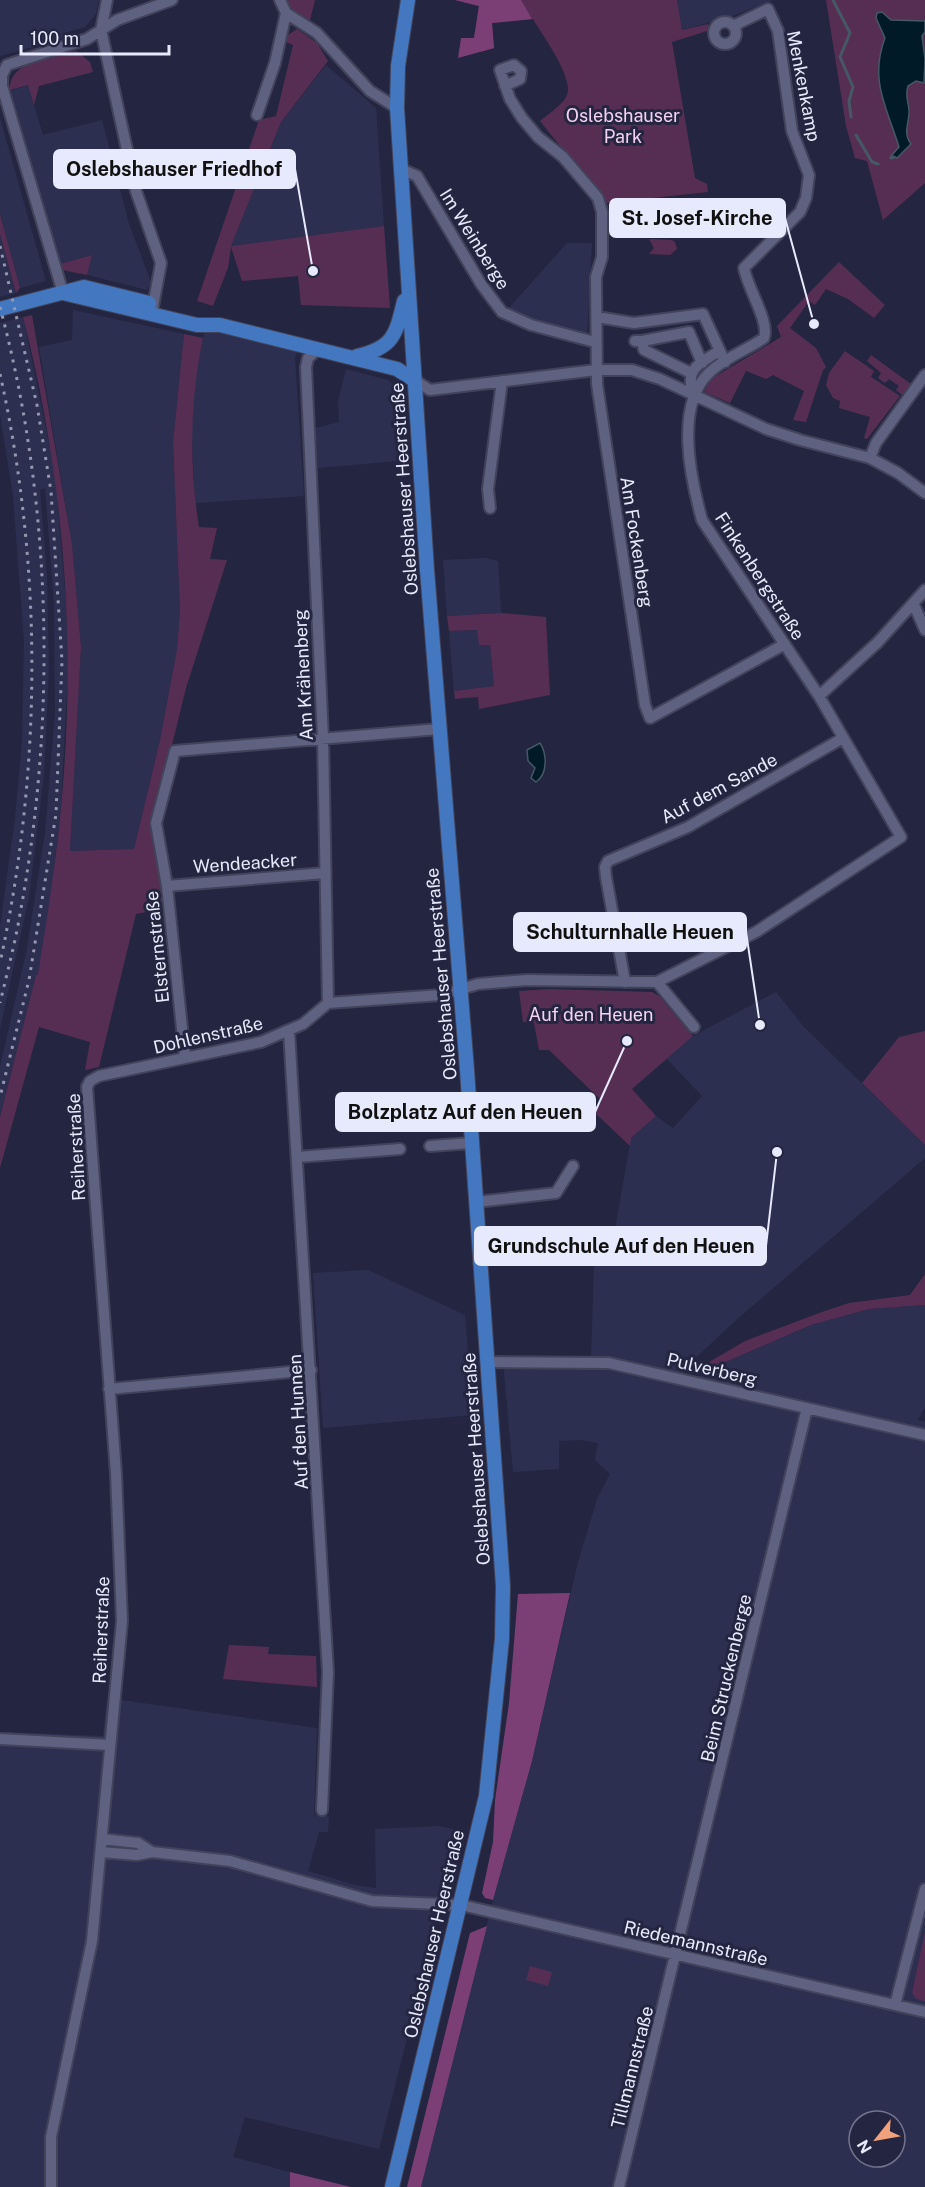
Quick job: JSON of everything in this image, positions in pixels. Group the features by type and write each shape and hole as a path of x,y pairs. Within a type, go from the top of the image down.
{"main road":[{"name":"Oslebshauser Heerstraße","path":"392,2187 486,1796 502,1639 503,1586 414,381 397,108 398,66 408,0"},
{"path":"0,309 63,293 210,318 220,326 397,369 414,381"},
{"path":"353,357 379,350 387,344 394,336 404,301 410,296"}],"street":[{"path":"107,0 101,30 136,191 160,263 153,309"},
{"path":"63,293 2,80 7,65 87,39 117,20 172,0"},
{"path":"280,0 286,14 317,33 370,91 397,108"},
{"name":"Menkenkamp","path":"694,397 708,373 764,338 765,327 746,280 744,268 800,212 806,198 809,175 792,131 778,31 768,9 733,26"},
{"path":"256,115 275,63 286,14"},
{"name":"Am Fockenberg","path":"505,86 522,118 538,137 563,157 601,205 602,257 596,277 596,370 645,705 650,718 785,645"},
{"name":"Im Weinberge","path":"401,169 417,176 481,284 502,312 531,325 595,342"},
{"path":"603,318 634,323 703,314 725,362"},
{"path":"691,373 644,350 638,341 689,332 702,363"},
{"name":"Am Krähenberg","path":"317,350 308,358 306,367 323,739 328,1003"},
{"path":"694,397 690,384 691,373 719,351"},
{"path":"660,379 668,361"},
{"path":"414,381 430,390 596,370 632,370 660,379 766,429 870,458 884,464 925,493"},
{"path":"870,458 876,443 925,375"},
{"path":"490,508 488,489 502,381"},
{"name":"Finkenbergstraße","path":"657,982 756,932 901,837 819,696 702,520 696,499 688,431 694,397"},
{"path":"819,696 914,604 925,590"},
{"path":"914,604 925,630"},
{"path":"323,739 439,729"},
{"name":"Auf dem Sande","path":"625,982 606,877 605,867 608,861 688,827 843,738"},
{"name":"Elsternstraße","path":"185,1057 157,815 175,751 323,739"},
{"name":"Wendeacker","path":"167,886 325,873"},
{"path":"328,1003 441,995 478,984 527,980 657,982 694,1027"},
{"name":"Dohlenstraße","path":"99,1076 261,1042 303,1024 328,1003"},
{"name":"Auf den Hunnen","path":"289,1031 328,1672 322,1810"},
{"name":"Reiherstraße","path":"51,2187 51,2137 92,1941 122,1621 116,1473 87,1087 93,1078 99,1076"},
{"path":"430,1146 471,1143"},
{"path":"298,1157 400,1149"},
{"path":"476,1202 556,1193 573,1166"},
{"name":"Pulverberg","path":"488,1362 609,1362 925,1435"},
{"path":"109,1389 311,1370"},
{"name":"Beim Struckenberge","path":"676,1956 807,1408"},
{"path":"0,1739 110,1745"},
{"path":"102,1839 138,1843 152,1852"},
{"path":"101,1852 137,1855 152,1852"},
{"name":"Riedemannstraße","path":"152,1852 230,1861 372,1901 461,1905 925,2012"},
{"path":"895,2005 925,1889"},
{"name":"Tillmannstraße","path":"619,2187 676,1956"}],"shaded area":[{"path":"0,0 99,0 96,14 85,27 65,33 65,38 0,56"},
{"path":"455,0 521,0 532,19 492,23 494,48 458,58 461,38 474,38 479,6"},
{"path":"677,0 773,0 732,16 682,30"},
{"path":"882,12 891,20 925,21 925,32 922,36 925,59 924,83 916,81 908,86 907,135 911,144 897,158 891,156 899,147 879,81 879,67 885,38 876,18 877,13"},
{"path":"326,65 376,108 384,226 231,246 281,122"},
{"path":"28,85 43,135 102,120 129,224 151,282 147,290 87,275 91,255 60,264 10,91"},
{"path":"0,118 46,281 20,288 0,214"},
{"path":"0,234 16,293 0,297"},
{"path":"567,243 592,243 587,338 535,322 507,310"},
{"path":"73,310 184,334 173,442 180,611 177,649 160,740 134,849 70,851 81,647 72,544 39,347 72,340"},
{"path":"23,317 55,472 66,604 68,672 61,806 52,888 38,974 0,1117 0,1067 27,948 45,833 55,714 54,604 45,488 40,490 47,577 49,668 44,774 29,897 0,1029 0,927 15,818 22,741 24,641 13,496 0,414 0,323"},
{"path":"206,324 298,348 295,358 304,496 195,503 191,417 194,383"},
{"path":"346,369 388,380 394,386 397,394 400,453 397,461 318,468 315,428 339,422 338,401"},
{"path":"486,558 498,561 501,613 447,616 443,560"},
{"path":"477,630 490,644 494,686 454,691 449,631"},
{"path":"540,743 545,764 543,774 536,782 531,778 535,768 528,761 527,750"},
{"path":"776,992 803,1026 925,1145 925,1158 735,1321 687,1366 677,1385 688,1388 707,1370 811,1325 869,1309 925,1305 925,1407 918,1420 925,1422 925,1931 912,1991 925,2002 925,2187 421,2187 493,1900 532,1761 577,1566 597,1499 610,1474 595,1460 598,1443 580,1440 559,1441 559,1469 513,1472 503,1361 591,1360 595,1235 613,1241 631,1138 656,1116 673,1128 702,1096 666,1058 693,1036"},
{"path":"368,1270 465,1315 473,1415 323,1428 313,1273"},
{"path":"570,1593 532,1761 493,1900 485,1898 482,1893 493,1842 495,1800 509,1703 518,1594"},
{"path":"107,1698 317,1728 314,1815 329,1816 328,1832 319,1832 308,1871 355,1885 376,1888 375,1829 439,1826 457,1830 447,1881 379,2149 245,2117 233,2157 290,2172 290,2187 0,2187 0,1732 103,1736"},
{"path":"487,1926 421,2187 407,2187 470,1933"},
{"path":"290,2172 351,2187 290,2187"}],"green space":[{"path":"286,0 315,0 310,20 293,10"},
{"name":"Oslebshauser Park","path":"455,0 677,0 682,30 708,24 710,30 672,42 695,178 707,184 708,192 606,203 540,121 562,102 567,95 568,87 562,67 533,19 492,23 494,48 481,52 474,38 479,6"},
{"path":"826,0 925,0 925,183 883,220 867,161 855,158 846,126"},
{"path":"297,29 317,43 328,61 281,122 231,246 384,226 390,308 301,305 298,276 242,281 231,247 228,268 213,306 197,301 259,120 276,116 293,45 286,42 288,35"},
{"path":"76,51 90,62 93,72 39,86 34,105 28,85 10,90 12,80 24,66"},
{"path":"0,214 20,288 16,293 0,234"},
{"path":"649,239 672,240 677,249 670,255 649,254 654,248"},
{"path":"92,255 87,275 62,270 60,264"},
{"path":"839,262 885,305 874,318 848,299 826,289 815,305 809,301 790,328 816,348 826,367 806,422 793,420 804,391 773,375 766,379 746,371 730,403 704,392 714,373 716,376 781,337 777,326"},
{"path":"32,315 72,544 81,647 70,851 134,849 160,740 177,649 180,611 173,442 184,334 203,338 195,385 192,432 199,527 217,528 210,559 227,560 186,688 154,818 166,908 136,914 99,1067 85,1070 90,1042 39,1027 0,1168 0,1117 38,974 45,932 59,828 66,746 67,622 63,560 48,438 23,317"},
{"path":"845,351 874,371 871,377 900,396 867,439 864,438 870,417 839,408 840,401 833,398 826,385 829,373"},
{"path":"871,355 911,384 902,395 896,390 899,386 889,379 885,383 878,378 881,373 867,361"},
{"path":"501,613 546,617 550,695 479,709 478,697 455,699 454,691 494,686 490,645 479,645 477,630 449,631 447,616"},
{"name":"Auf den Heuen","path":"550,989 652,992 659,996 693,1036 632,1089 656,1116 631,1138 630,1146 594,1112 602,1101 549,1050 539,1050 534,1023 523,1022 519,991"},
{"path":"925,1031 925,1145 862,1083 899,1037"},
{"path":"925,1274 925,1305 869,1309 811,1325 707,1370 699,1368 745,1341 822,1312 849,1303 910,1295"},
{"path":"229,1645 269,1647 268,1654 316,1656 317,1687 223,1679"},
{"path":"925,1931 925,2002 915,1998 912,1992"},
{"path":"530,1966 552,1972 548,1986 526,1980"}],"waterway":[{"path":"833,0 850,33 840,57 853,87 849,101 851,117"},
{"path":"856,135 872,162 878,164"}],"railway":[{"path":"0,246 37,405 51,491 62,661 56,814 29,980 0,1097"},
{"path":"0,307 17,381 30,456 39,533 44,686 40,763 32,839 18,925 0,1003"},
{"path":"0,374 14,447 24,520 30,594 32,668 30,742 24,816 14,890 0,963"}],"place":[{"name":"Oslebshauser Friedhof","path":"313,271"},
{"name":"St. Josef-Kirche","path":"814,324"},
{"name":"Schulturnhalle Heuen","path":"760,1025"},
{"name":"Bolzplatz Auf den Heuen","path":"627,1041"},
{"name":"Grundschule Auf den Heuen","path":"777,1152"}]}
